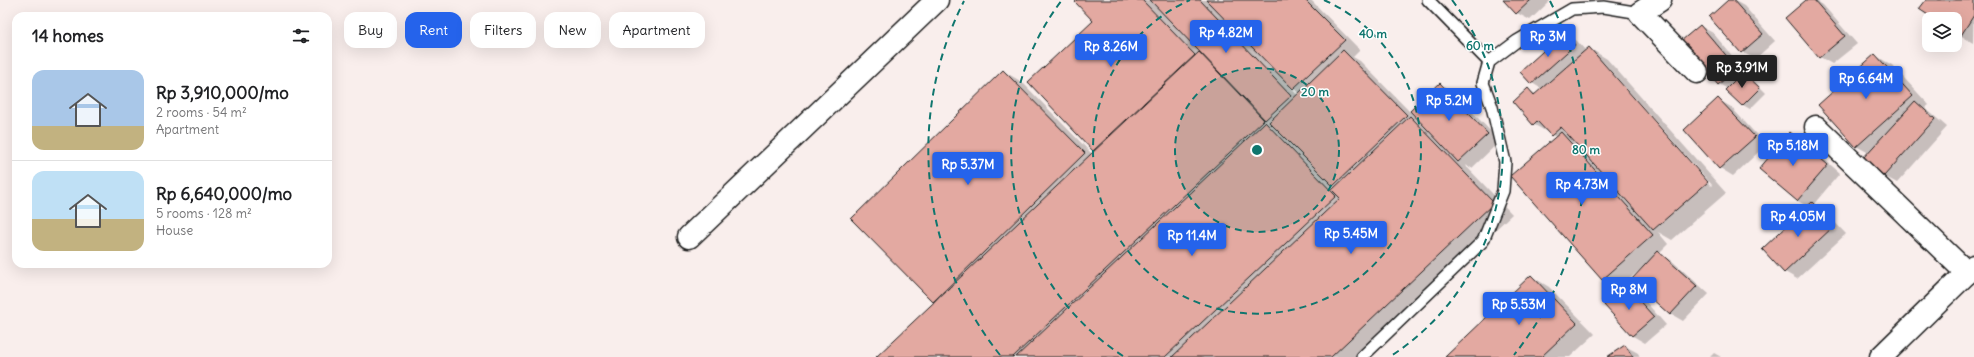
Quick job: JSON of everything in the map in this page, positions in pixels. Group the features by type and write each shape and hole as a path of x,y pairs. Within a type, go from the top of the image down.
{"street":[{"path":"689,237 937,0"},
{"path":"1660,0 1640,13 1698,72"},
{"path":"1816,127 1971,270 1881,357"}],"lane":[{"path":"1428,0 1489,62"},
{"path":"1362,357 1484,240 1494,217 1503,192 1505,162 1492,106 1484,83 1489,62 1517,41 1572,9 1604,7 1640,13"}],"building":[{"path":"1077,0 1142,0 1195,55 1093,151 1028,82 1093,21 1075,2"},
{"path":"1150,0 1200,0 1291,96 1265,120"},
{"path":"1206,0 1305,0 1345,40 1293,89"},
{"path":"1503,0 1531,0 1516,14"},
{"path":"1728,0 1733,0 1763,34 1741,53 1709,17"},
{"path":"1806,0 1814,0 1845,36 1819,58 1785,18"},
{"path":"1926,0 1974,0 1974,15 1962,34 1962,12 1924,12 1919,9"},
{"path":"1700,25 1737,68 1718,85 1681,41"},
{"path":"1564,32 1575,45 1531,84 1520,72"},
{"path":"1589,47 1708,182 1653,230 1561,127 1551,136 1537,121 1533,125 1513,102 1528,88 1534,95"},
{"path":"1343,50 1407,115 1333,186 1269,122"},
{"path":"1199,52 1264,120 1013,357 876,357"},
{"path":"1875,54 1913,96 1856,147 1818,105"},
{"path":"1003,70 1085,153 933,302 851,219"},
{"path":"1743,72 1760,88 1742,106 1725,90"},
{"path":"1440,83 1488,134 1458,162 1410,111"},
{"path":"1718,98 1755,137 1719,169 1684,130"},
{"path":"1915,101 1935,119 1884,176 1863,158"},
{"path":"1410,116 1494,203 1331,357 1172,357 1340,198 1332,190"},
{"path":"1265,122 1336,196 1165,357 1016,357"},
{"path":"1561,132 1653,235 1602,280 1510,176"},
{"path":"1790,132 1828,165 1797,201 1759,169"},
{"path":"1812,202 1834,226 1784,273 1762,249"},
{"path":"1658,251 1697,286 1670,315 1631,280"},
{"path":"1531,275 1577,323 1541,357 1445,357"},
{"path":"1626,286 1654,317 1632,336 1604,305"},
{"path":"1625,345 1633,357 1607,357"}]}
